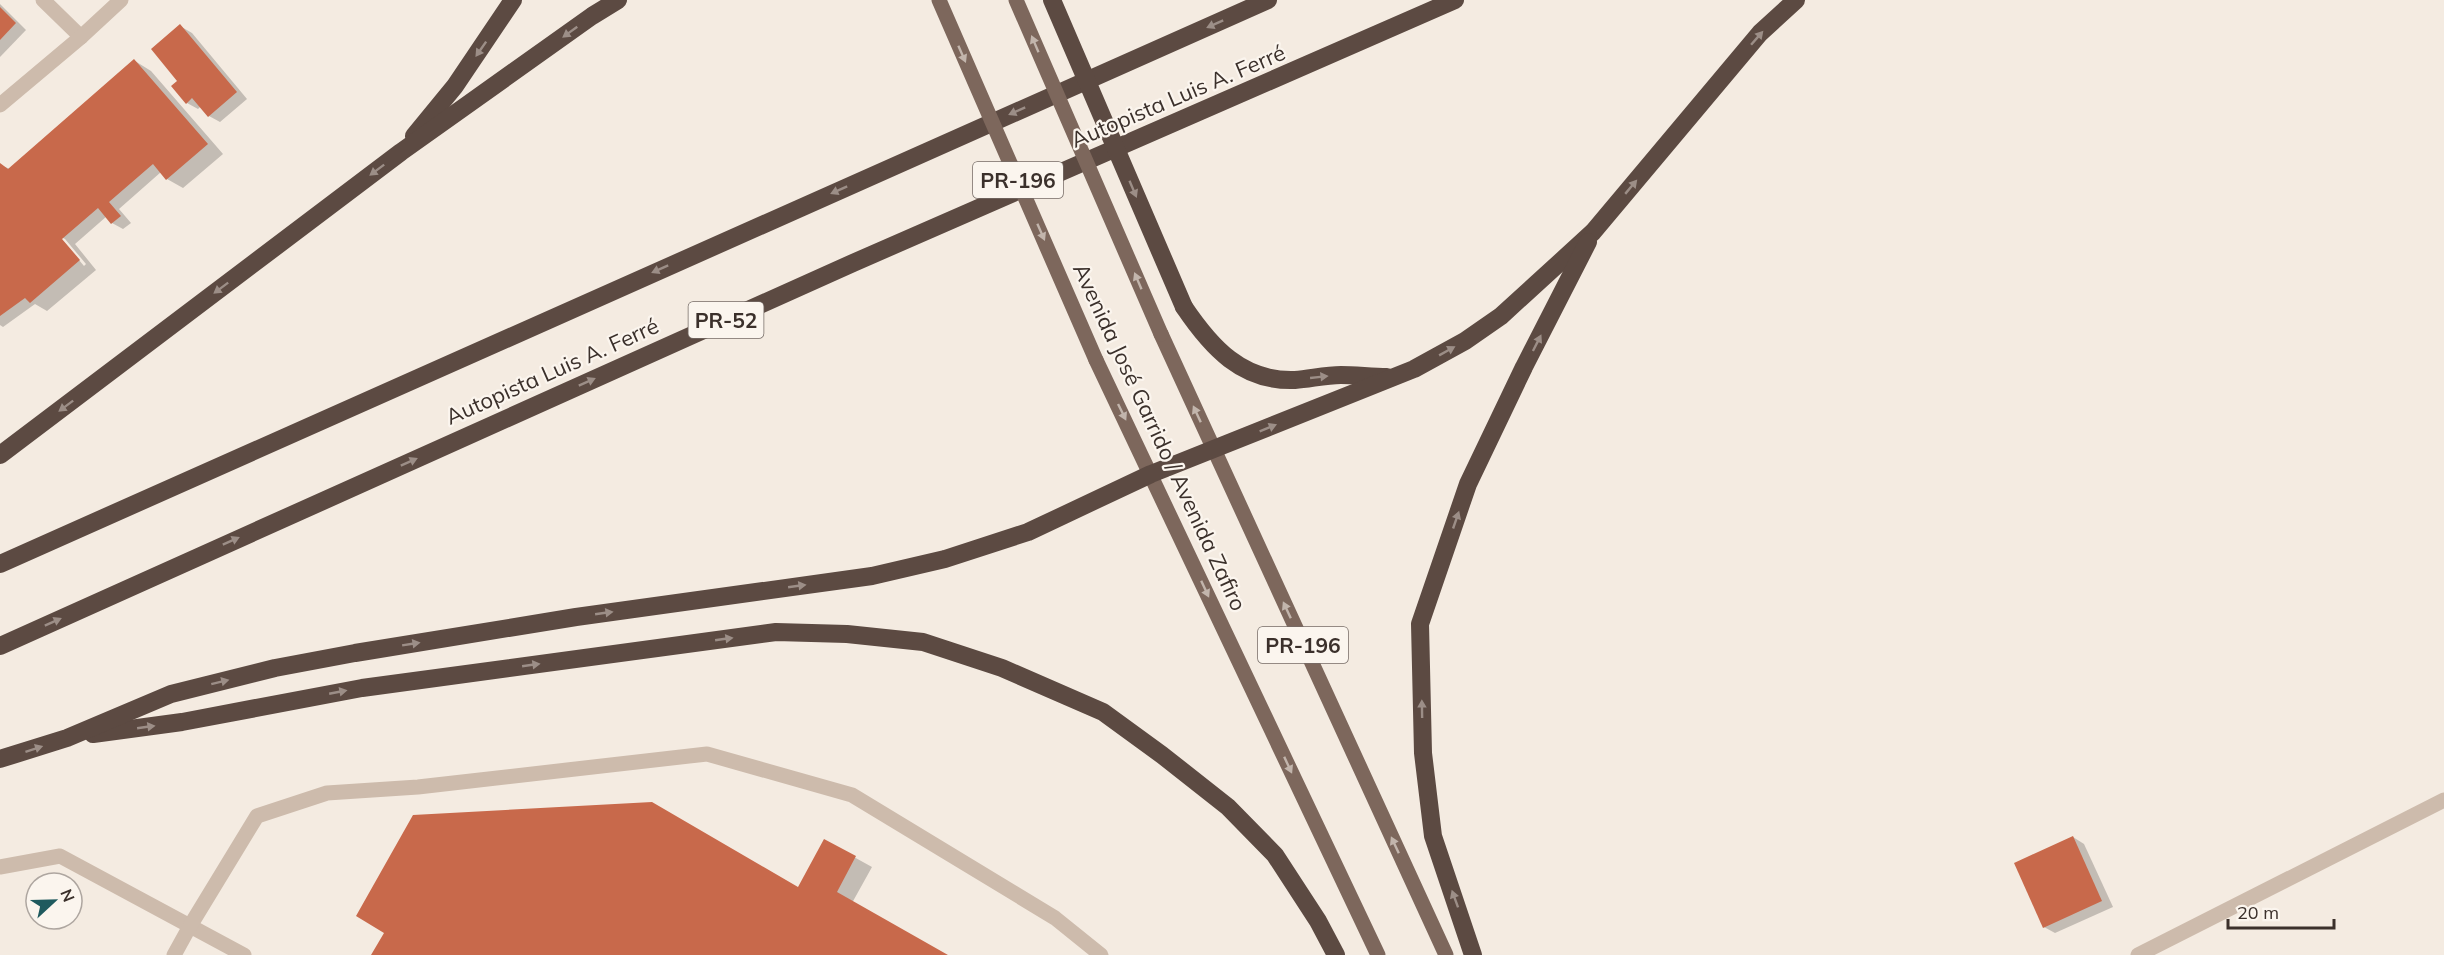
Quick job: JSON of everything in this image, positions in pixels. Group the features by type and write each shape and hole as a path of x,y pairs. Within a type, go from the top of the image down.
{"highway":[{"path":"401,152 455,86 513,0"},
{"path":"0,455 401,152 592,16 618,0"},
{"path":"1052,0 1184,307 1205,338 1227,358 1247,371 1292,380 1340,375 1392,378"},
{"path":"0,564 1268,0"},
{"name":"Autopista Luis A. Ferré","path":"0,646 853,262 1455,0"},
{"path":"0,759 67,738 171,694 276,668 565,619 872,576 945,559 1028,532 1151,474 1414,369 1465,341 1501,316 1593,232 1760,33 1796,0"},
{"path":"1473,955 1433,837 1423,753 1420,624 1468,484 1524,367 1593,232"},
{"path":"67,738 182,722 362,688 776,632 847,634 923,642 1002,668 1103,712 1162,754 1228,807 1275,855 1318,921 1336,955"}],"main road":[{"name":"Avenida José Garrido / Avenida Zafiro","path":"939,0 1096,360 1378,955"},
{"name":"Avenida José Garrido / Avenida Zafiro","path":"1016,0 1161,334 1446,955"}],"street":[{"path":"44,0 81,38"},
{"path":"0,105 81,38 121,0"},
{"path":"174,955 257,816 327,793 418,787 707,754 852,795 1055,918 1101,955"},
{"path":"2138,955 2444,800"},
{"path":"0,867 60,856 244,955"}],"building":[{"path":"0,7 16,23 0,40"},
{"path":"180,24 237,92 208,117 192,98 186,104 171,86 177,81 151,49"},
{"path":"134,59 208,144 166,180 153,164 109,202 121,216 111,224 98,208 62,239 80,260 30,303 25,298 0,316 0,163 8,169"},
{"path":"652,802 798,887 824,839 856,856 837,892 948,955 371,955 384,933 356,916 413,815"},
{"path":"2073,836 2102,901 2043,928 2014,863"}]}
